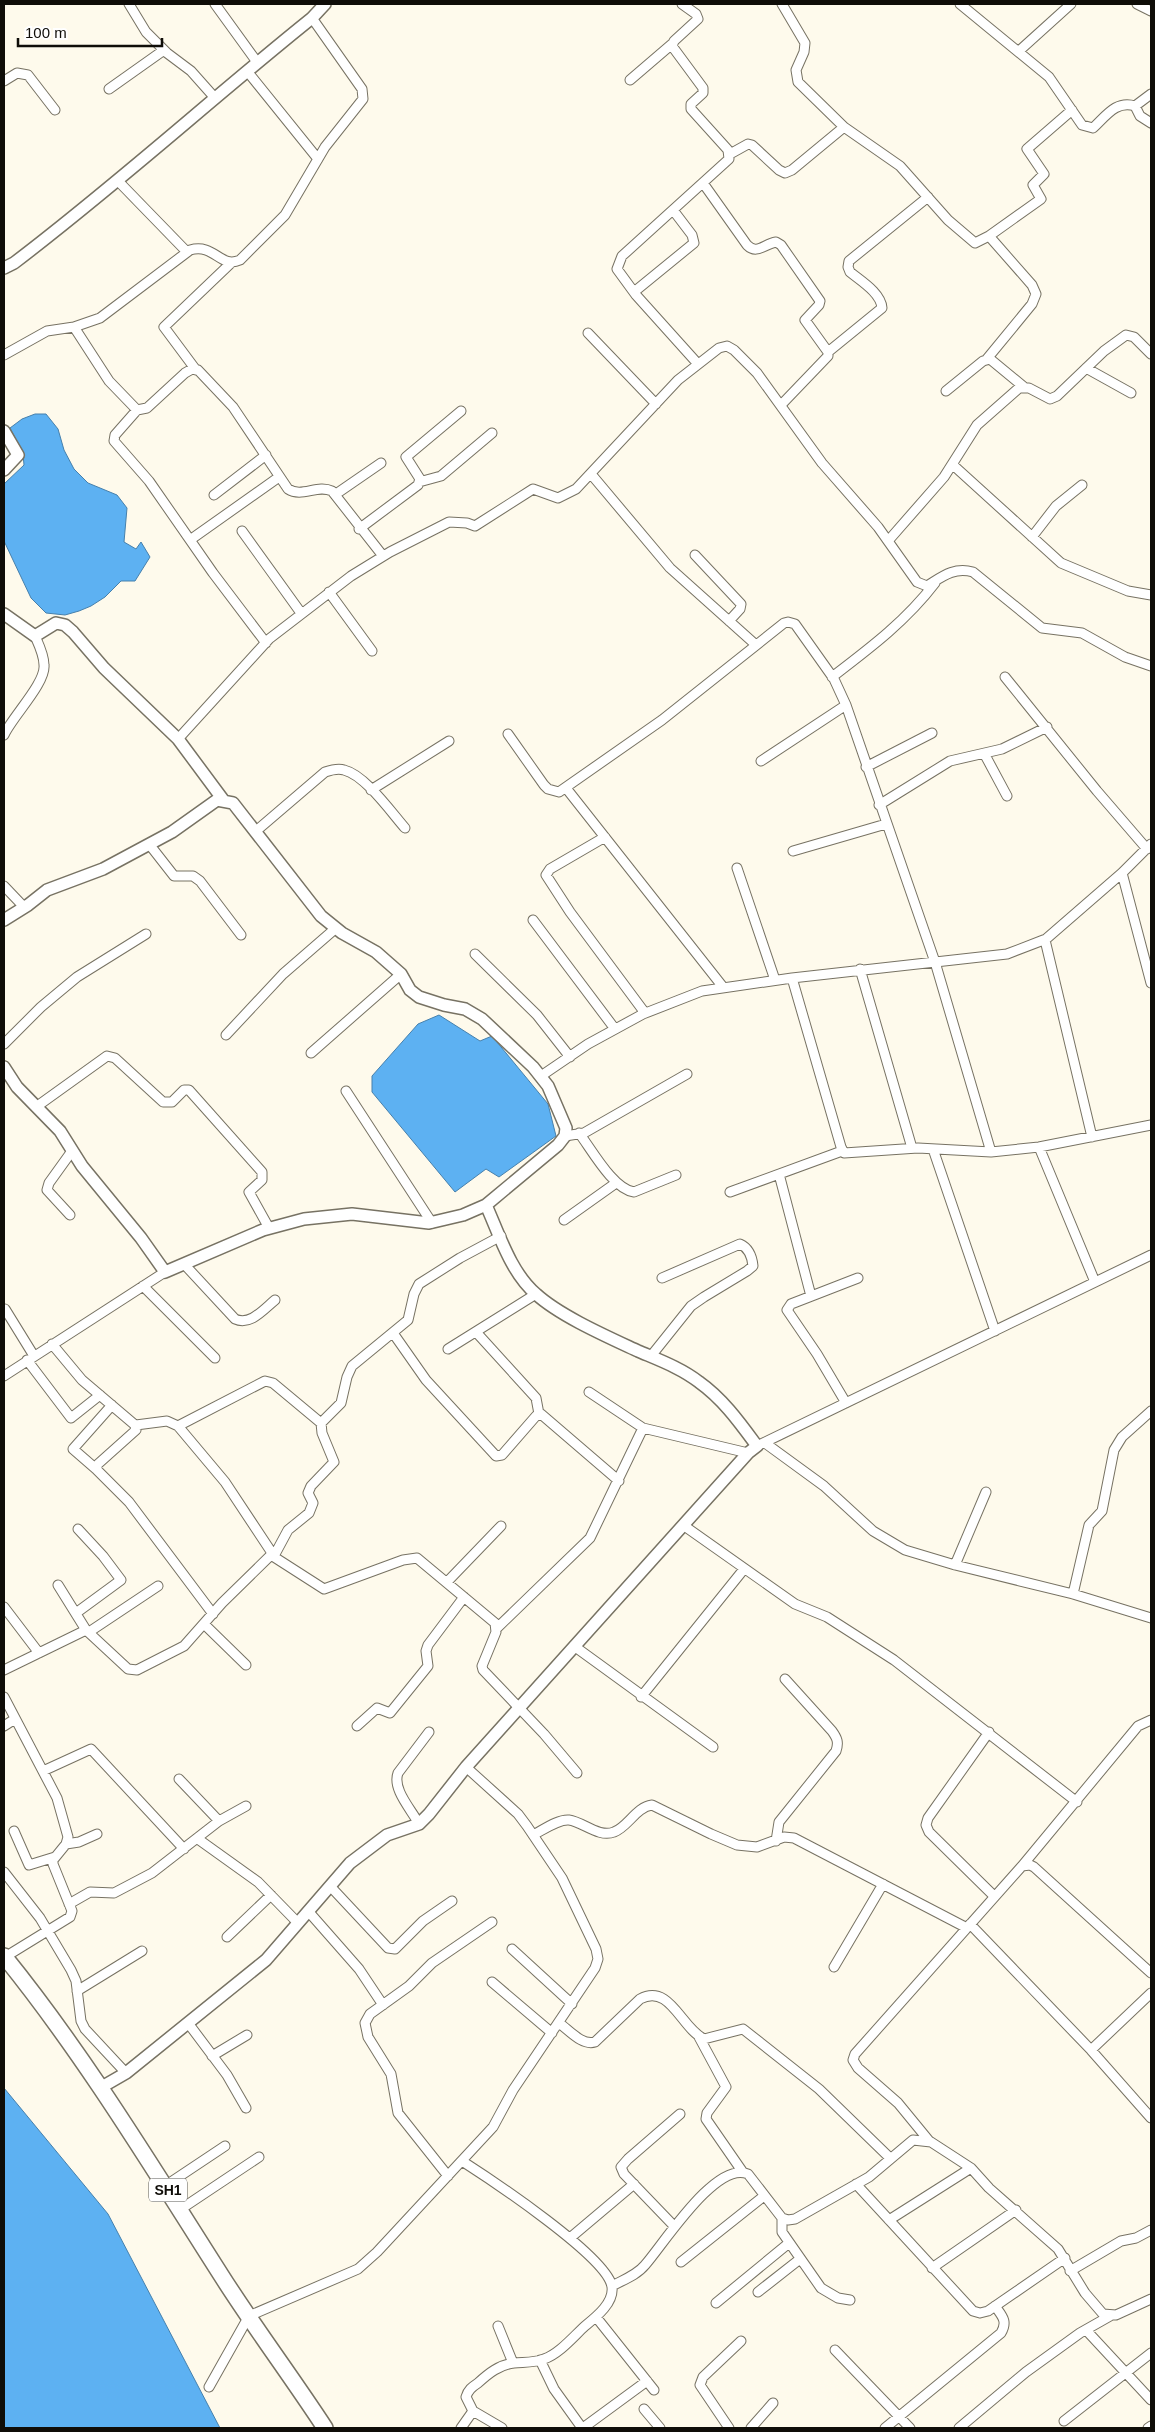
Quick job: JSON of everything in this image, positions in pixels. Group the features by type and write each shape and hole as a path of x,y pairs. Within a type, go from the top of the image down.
{"main road":[{"name":"SH1","path":"4,1957 52,2016 325,2428"}],"street":[{"path":"129,4 146,32 164,50 191,71 215,98"},
{"path":"215,4 257,62"},
{"path":"4,268 14,263 118,182 188,124 257,62 312,18 325,4"},
{"path":"630,80 698,19 696,14 682,4"},
{"path":"782,4 805,43 804,52 796,70 798,82 844,127 900,166 948,220 975,243 990,236 1041,199 1033,185 1044,174 1026,149 1072,110"},
{"path":"960,4 1049,77 1082,125 1093,128 1115,107 1122,104 1135,106 1151,94"},
{"path":"1019,51 1070,4"},
{"path":"1137,4 1151,11"},
{"path":"4,356 47,331 90,323 112,311 187,252 198,248 205,248 224,260 232,262 240,260 285,214 318,159 360,103 363,94 362,89 312,18"},
{"path":"672,44 673,49 703,88 703,93 692,104 691,109 730,154"},
{"path":"109,89 164,50"},
{"path":"247,71 318,159"},
{"path":"4,81 17,72 28,75 55,110"},
{"path":"1135,106 1140,116 1151,123"},
{"path":"698,364 634,292 617,269 619,261 726,163 730,154 748,144 752,144 779,170 785,172 792,170 844,127"},
{"path":"118,182 187,252"},
{"path":"703,183 752,250 757,250 776,242 781,245 820,301 819,305 805,320 828,352"},
{"path":"781,405 826,360 828,352 882,308 882,302 877,296 850,272 848,267 849,261 928,198"},
{"path":"634,292 694,243 692,234 673,210"},
{"path":"946,391 986,360 1032,304 1036,294 1032,285 990,236"},
{"path":"232,262 164,327 196,370 233,407 279,477 294,492 326,488 336,494 360,529 383,556"},
{"path":"74,327 109,381 137,410"},
{"path":"588,333 656,404"},
{"path":"986,360 995,361 1024,387 1046,398 1054,398 1104,351 1126,335 1134,337 1151,354"},
{"path":"178,738 266,643 329,592 383,556 449,522 475,526 533,489 558,498 576,489 678,380 719,348 727,346 734,350 757,374 822,463 888,541 916,582 927,586 951,571 962,569 973,572 1042,628 1050,631 1072,630 1082,633 1124,657 1151,666"},
{"path":"1086,368 1131,393"},
{"path":"196,370 185,373 148,408 137,410 115,435 114,442 149,481 266,643"},
{"path":"888,541 953,465 977,425 1019,388 1024,387"},
{"path":"419,482 406,456 461,411"},
{"path":"4,430 18,455 4,470"},
{"path":"360,529 419,482 441,476 492,433"},
{"path":"214,495 266,455"},
{"path":"336,494 381,463"},
{"path":"953,465 1068,568 1128,592 1143,592 1151,595"},
{"path":"591,474 670,568 756,645"},
{"path":"190,540 279,477"},
{"path":"1032,537 1056,506 1082,485"},
{"path":"242,531 301,613"},
{"path":"695,555 741,604 740,609 729,621"},
{"path":"832,678 888,634 938,580"},
{"path":"329,592 372,651"},
{"path":"4,614 35,636 45,668 42,678 11,720 4,735"},
{"path":"508,734 548,790 558,792 662,720 784,623 791,622 798,627 832,678 846,705 879,805 935,962 991,1152"},
{"path":"35,636 56,623 65,626 73,632 104,668 178,738 224,802"},
{"path":"541,1076 615,1029 645,1013 687,996 723,987 775,980 860,969 1008,954 1045,940 1122,873 1149,846 1097,791 1006,677"},
{"path":"761,761 846,705"},
{"path":"879,805 950,761 985,755 1047,728"},
{"path":"866,767 932,733"},
{"path":"371,790 449,741"},
{"path":"985,755 1007,796"},
{"path":"256,831 325,772 343,769 350,772 371,790 405,828"},
{"path":"566,788 723,987"},
{"path":"4,920 47,890 103,868 172,832 217,800 234,803 321,916 336,928 372,949 401,974 410,990 419,997 444,1006 465,1009 482,1019 541,1076 566,1128 565,1136 558,1145 486,1205 463,1215 432,1222 352,1214 304,1219 269,1228 166,1272 4,1376"},
{"path":"793,851 886,824"},
{"path":"605,837 550,869 546,875 570,912 645,1013"},
{"path":"149,844 174,876 197,878 240,935"},
{"path":"737,868 775,980"},
{"path":"1122,873 1151,983"},
{"path":"4,886 24,907"},
{"path":"533,920 615,1029"},
{"path":"226,1035 283,974 336,928"},
{"path":"4,1044 41,1007 77,977 146,934"},
{"path":"1045,940 1092,1137"},
{"path":"475,954 537,1015 570,1056"},
{"path":"860,969 912,1148"},
{"path":"311,1053 401,974"},
{"path":"792,978 842,1151"},
{"path":"36,1106 107,1056 115,1058 163,1102 172,1102 184,1090 189,1090 262,1172 263,1177 250,1189 250,1196 269,1228"},
{"path":"4,1067 17,1087 60,1131 72,1151 166,1272"},
{"path":"565,1136 580,1133 687,1074"},
{"path":"346,1091 432,1222"},
{"path":"730,1192 842,1151 848,1154 912,1148 991,1152 1039,1147 1151,1125"},
{"path":"580,1133 622,1188 634,1192 676,1175"},
{"path":"1039,1147 1095,1282"},
{"path":"933,1149 995,1331"},
{"path":"70,1215 47,1190 49,1183 72,1151"},
{"path":"780,1174 811,1296"},
{"path":"564,1220 616,1182"},
{"path":"486,1205 513,1264 525,1283 536,1294 558,1310 699,1381 733,1414 757,1447"},
{"path":"321,1423 341,1403 347,1377 352,1366 408,1320 414,1294 419,1284 476,1248 501,1236"},
{"path":"651,1356 691,1306 704,1296 747,1271 753,1266 752,1259 746,1247 740,1244 662,1278"},
{"path":"100,2088 126,2073 266,1960 350,1863 387,1835 419,1824 466,1767 574,1646 683,1525 757,1447 1151,1255"},
{"path":"184,1264 235,1319 240,1321 250,1320 275,1300"},
{"path":"846,1403 818,1354 787,1310 791,1304 858,1278"},
{"path":"143,1286 215,1358"},
{"path":"448,1349 536,1294"},
{"path":"4,1308 30,1358 71,1418 100,1396"},
{"path":"476,1332 536,1398 539,1414"},
{"path":"393,1333 426,1380 496,1456 502,1455 539,1414"},
{"path":"52,1344 82,1380 136,1425 167,1421 178,1426 225,1482 274,1556 324,1589 411,1558 422,1560 492,1621 496,1629"},
{"path":"178,1426 265,1381 272,1383 321,1423 322,1433 334,1462 311,1486 308,1493 313,1503 309,1512 288,1530 274,1556"},
{"path":"589,1392 643,1428 757,1447 824,1486 882,1538 905,1550 955,1565 1073,1594 1151,1618"},
{"path":"112,1406 73,1449 129,1502 213,1614"},
{"path":"1073,1594 1089,1525 1102,1510 1114,1450 1122,1437 1151,1411"},
{"path":"539,1414 548,1418 619,1481"},
{"path":"96,1469 98,1464 136,1430 136,1425"},
{"path":"577,1773 482,1668 496,1629 590,1538 643,1428"},
{"path":"955,1565 986,1492"},
{"path":"683,1525 795,1604 829,1618 894,1660 1077,1802"},
{"path":"447,1582 501,1526"},
{"path":"76,1613 121,1580 103,1556 78,1529"},
{"path":"58,1586 88,1631 133,1670 184,1646 268,1557 274,1556"},
{"path":"641,1697 744,1569"},
{"path":"4,1670 88,1631 158,1586"},
{"path":"357,1726 377,1708 390,1713 407,1693 428,1666 426,1650 428,1645 464,1597"},
{"path":"4,1607 39,1653"},
{"path":"204,1624 246,1665"},
{"path":"574,1646 641,1697 713,1747"},
{"path":"776,1841 779,1822 836,1752 838,1745 838,1739 832,1730 785,1679"},
{"path":"4,1697 57,1798 68,1837 66,1844 55,1857 53,1864 72,1911 70,1917 4,1957"},
{"path":"4,1726 15,1719"},
{"path":"1110,2316 1103,2314 1070,2271 1065,2258 1016,2210 989,2188 971,2168 930,2142 898,2103 858,2068 853,2060 855,2054 1077,1802 1138,1726 1151,1720"},
{"path":"419,1824 398,1788 396,1779 398,1773 429,1732"},
{"path":"989,1732 928,1818 926,1825 929,1832 994,1896"},
{"path":"43,1772 90,1749 184,1849"},
{"path":"209,2387 249,2316 358,2269 377,2252 494,2127 513,2090 596,1968 598,1959 596,1949 562,1878 518,1814 466,1767"},
{"path":"179,1779 219,1821"},
{"path":"534,1835 563,1820 570,1820 605,1833 613,1832 644,1808 652,1805 737,1845 757,1847 784,1837 794,1838 882,1884 969,1926 1091,2050 1151,2118"},
{"path":"69,1904 90,1892 114,1893 160,1868 219,1821 246,1806"},
{"path":"14,1831 29,1865 55,1857"},
{"path":"66,1844 79,1842 97,1834"},
{"path":"198,1838 258,1882 298,1923"},
{"path":"1022,1866 1030,1864 1034,1867 1151,1973"},
{"path":"4,1872 40,1918 71,1970 77,1991 81,2021 85,2029 126,2073"},
{"path":"834,1967 882,1884"},
{"path":"330,1886 388,1948 398,1946 424,1921 452,1900"},
{"path":"227,1937 271,1895"},
{"path":"308,1912 359,1969 383,2005"},
{"path":"448,2176 398,2113 391,2074 365,2030 365,2023 370,2014 409,1986 432,1963 492,1922"},
{"path":"512,1949 572,2004"},
{"path":"77,1991 142,1951"},
{"path":"492,1982 552,2033"},
{"path":"1091,2050 1151,1993"},
{"path":"559,2023 589,2044 595,2042 640,1999 649,1994 656,1994 663,1998 699,2037 726,2087 707,2113 706,2119 742,2171 748,2174 782,2218 788,2220 795,2219 875,2173 913,2140 930,2142"},
{"path":"188,2023 246,2108"},
{"path":"699,2037 704,2039 737,2030 748,2032 819,2089 890,2158"},
{"path":"212,2056 247,2036"},
{"path":"674,2226 624,2174 621,2167 680,2114"},
{"path":"165,2186 225,2146"},
{"path":"181,2209 259,2157"},
{"path":"462,2161 498,2184 570,2238 608,2277 612,2286 612,2297 596,2317 558,2350 540,2360 513,2363 492,2371 468,2392 466,2397 473,2411 502,2428"},
{"path":"889,2220 971,2168"},
{"path":"612,2286 643,2267 674,2226 716,2183 742,2171"},
{"path":"570,2238 634,2184"},
{"path":"856,2184 973,2312 980,2313 995,2306 1065,2258"},
{"path":"682,2262 764,2196"},
{"path":"932,2268 1016,2210"},
{"path":"782,2218 782,2232 821,2288 838,2298 850,2300"},
{"path":"1070,2271 1121,2241 1136,2238 1151,2230"},
{"path":"716,2304 789,2243"},
{"path":"758,2292 800,2259"},
{"path":"959,2428 1026,2372 1086,2330 1110,2316 1151,2299"},
{"path":"885,2428 1001,2333 1005,2326 1005,2320 995,2306"},
{"path":"596,2317 654,2390"},
{"path":"498,2326 513,2363"},
{"path":"1086,2330 1151,2400"},
{"path":"729,2428 700,2385 704,2377 741,2341"},
{"path":"835,2350 910,2428"},
{"path":"1064,2421 1124,2372 1151,2353"},
{"path":"540,2360 554,2389 582,2428 646,2381"},
{"path":"751,2428 772,2403"},
{"path":"644,2409 660,2428"},
{"path":"461,2428 473,2411"}],"water":[{"path":"35,414 46,414 58,429 64,450 74,469 88,483 117,495 127,508 124,542 136,549 141,542 150,557 135,581 121,581 105,597 91,606 65,615 46,613 31,598 4,541 4,484 24,465 23,454 10,428 22,419"},
{"path":"439,1015 480,1041 492,1036 548,1104 556,1136 499,1177 486,1169 455,1192 372,1092 372,1076 418,1024"},
{"path":"4,2088 108,2214 220,2428 4,2428"}]}
